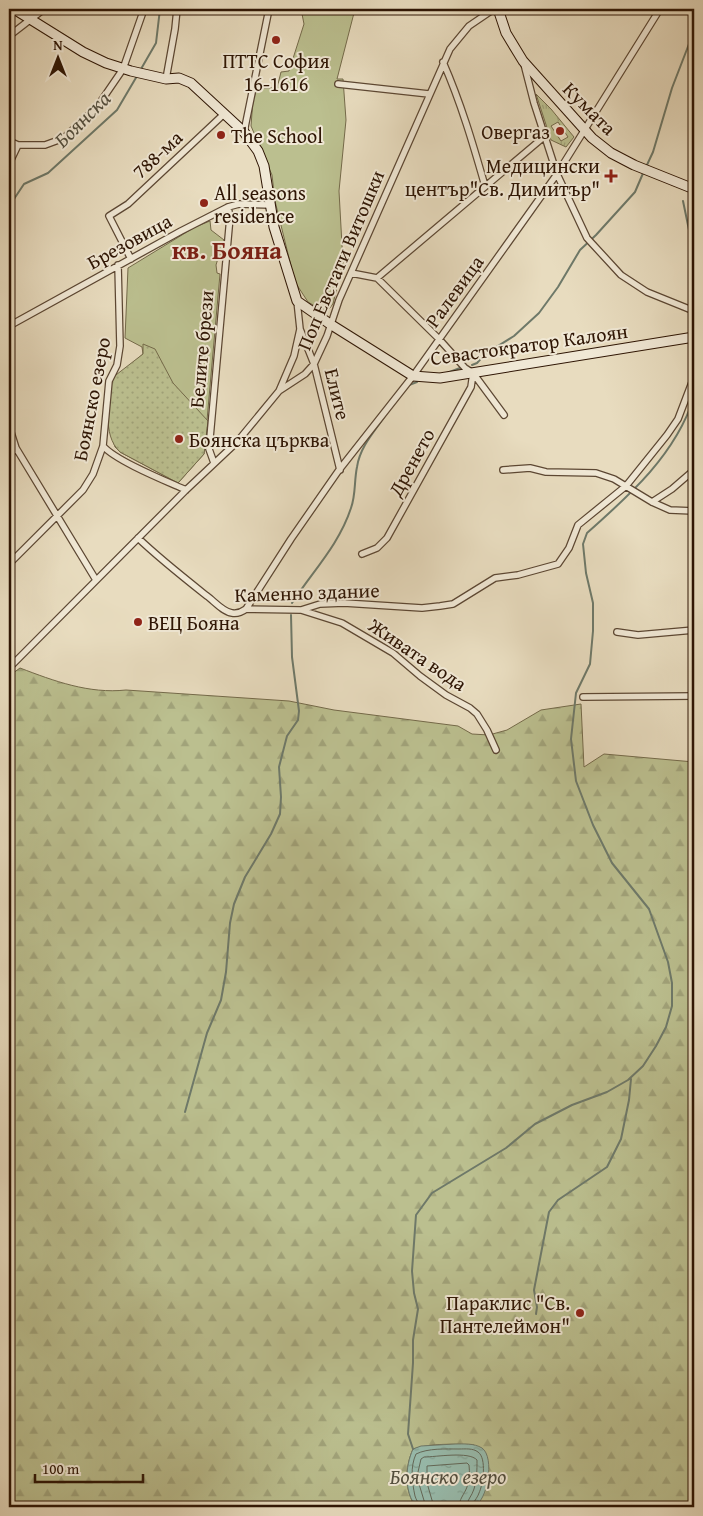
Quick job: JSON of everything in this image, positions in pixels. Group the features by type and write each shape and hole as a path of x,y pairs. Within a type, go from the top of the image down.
{"main road":[{"path":"14,9 83,52 127,70 166,79 179,78 191,83 244,132 261,158 274,228 297,300"},
{"name":"Кумата","path":"496,9 506,33 523,61 584,130 611,153 651,172 694,189"},
{"name":"Севастократор Калоян","path":"297,300 330,324 413,376 440,378 694,337"}],"street":[{"path":"9,36 44,9"},
{"path":"9,141 18,145 45,145 64,138 97,106 127,70 144,9"},
{"path":"166,79 176,29 177,9"},
{"path":"244,132 269,9"},
{"name":"Поп Евстати Витошки","path":"9,668 42,637 186,490 237,442 279,391 305,374 314,364 351,273 443,62 450,49 469,26 496,9"},
{"name":"Ралевица","path":"246,609 291,539 340,470 413,376 557,174 660,9"},
{"path":"523,61 534,103 557,174 592,246 621,275 647,292 694,311"},
{"path":"443,62 458,94 485,186"},
{"path":"338,84 428,94"},
{"name":"788-ма","path":"131,259 109,216 128,204 224,114"},
{"path":"376,278 545,136"},
{"path":"9,164 18,145"},
{"name":"Брезовица","path":"9,326 228,207 239,204 271,205"},
{"name":"Белите брези","path":"214,463 209,448 230,217 228,207"},
{"name":"Боянско езеро","path":"9,564 83,490 89,482 103,446 109,381 117,365 120,346 118,266"},
{"path":"351,273 376,278 439,338 465,368 473,373 504,415"},
{"path":"279,391 294,356 300,329 297,300"},
{"name":"Елите","path":"300,329 314,364 340,470"},
{"name":"Дренето","path":"362,554 377,548 387,538 471,387 473,373"},
{"path":"626,486 668,435 678,419 694,377"},
{"path":"9,426 16,448 96,580"},
{"path":"103,446 122,460 186,490"},
{"path":"9,456 16,448"},
{"path":"503,470 530,468 546,472 596,474 614,479 652,502 670,510 694,511"},
{"path":"652,502 672,489 694,470"},
{"name":"Каменно здание","path":"138,538 153,553 229,613 239,613 246,609 302,610 320,604 344,603 422,608 453,604 495,578 518,575 558,564 569,548 578,525 626,486"},
{"name":"Живата вода","path":"302,610 342,623 393,653 446,695 470,708 477,714 487,730 496,750"},
{"path":"617,632 646,635 694,630"},
{"path":"583,697 694,696"}],"green space":[{"path":"301,9 355,9 337,79 343,79 346,120 339,191 343,263 333,304 329,309 320,309 308,302 295,282 275,201 272,175 251,126 253,99 258,88 277,88 281,72 289,71 304,24"},
{"path":"536,94 574,137 566,147 551,140","holes":["558,122 568,137 561,141 551,126"]},
{"path":"210,221 211,230 224,240 222,255 219,255 216,265 217,273 220,274 204,454 178,483 120,452 115,447 108,425 127,368 143,354 142,347 125,338 128,268 195,227"},
{"path":"143,344 155,349 173,383 208,421 204,454 178,483 120,452 110,436 108,417 112,378 143,354"},
{"path":"20,668 59,682 85,688 289,701 334,710 458,726 472,734 489,735 507,730 541,710 581,704 584,767 604,754 694,762 694,1507 473,1507 478,1506 474,1445 451,1444 413,1449 408,1463 407,1479 409,1494 416,1507 9,1507 9,676"}],"water":[{"name":"Боянско езеро","path":"476,1445 486,1453 489,1469 483,1497 473,1507 416,1507 409,1494 407,1479 408,1463 413,1449 421,1446"}],"waterway":[{"name":"Боянска","path":"141,69 156,43 160,9"},
{"path":"646,167 653,152 672,88 694,31"},
{"name":"Боянска","path":"9,234 14,199 24,184 48,173 117,110 137,76"},
{"path":"472,365 477,363 485,354 514,336 539,313 558,287 580,250 635,192 644,171"},
{"path":"683,201 694,244"},
{"path":"447,373 460,368"},
{"path":"409,385 417,382"},
{"path":"413,1449 408,1434 413,1340 418,1309 412,1271 416,1215 432,1193 506,1148 535,1124 572,1105 607,1092 628,1080 643,1066 656,1046 666,1027 672,1006 672,983 668,962 649,909 612,863 593,825 576,781 571,739 576,693 590,664 593,631 593,603 586,573 583,544 587,533 635,488 664,455 686,418 694,397"},
{"path":"292,603 340,534 353,503 356,472 361,453 385,416"},
{"path":"185,1112 207,1033 221,1000 234,904 245,877 271,834 280,814 279,767 287,736 298,720 299,711 292,657 291,615"},
{"path":"536,1314 537,1307 534,1290 549,1212 558,1200 607,1167 621,1139 631,1079"}],"place":[{"name":"ПТТС София 16-1616","path":"276,40"},
{"name":"Овергаз","path":"560,131"},
{"name":"The School","path":"221,135"},
{"name":"Медицински център\"Св. Димитър\"","path":"611,176"},
{"name":"All seasons residence","path":"204,203"},
{"name":"Боянска църква","path":"179,439"},
{"name":"ВЕЦ Бояна","path":"138,622"},
{"name":"Параклис \"Св. Пантелеймон\"","path":"580,1313"}],"district":[{"name":"кв. Бояна","path":"227,250"}]}
